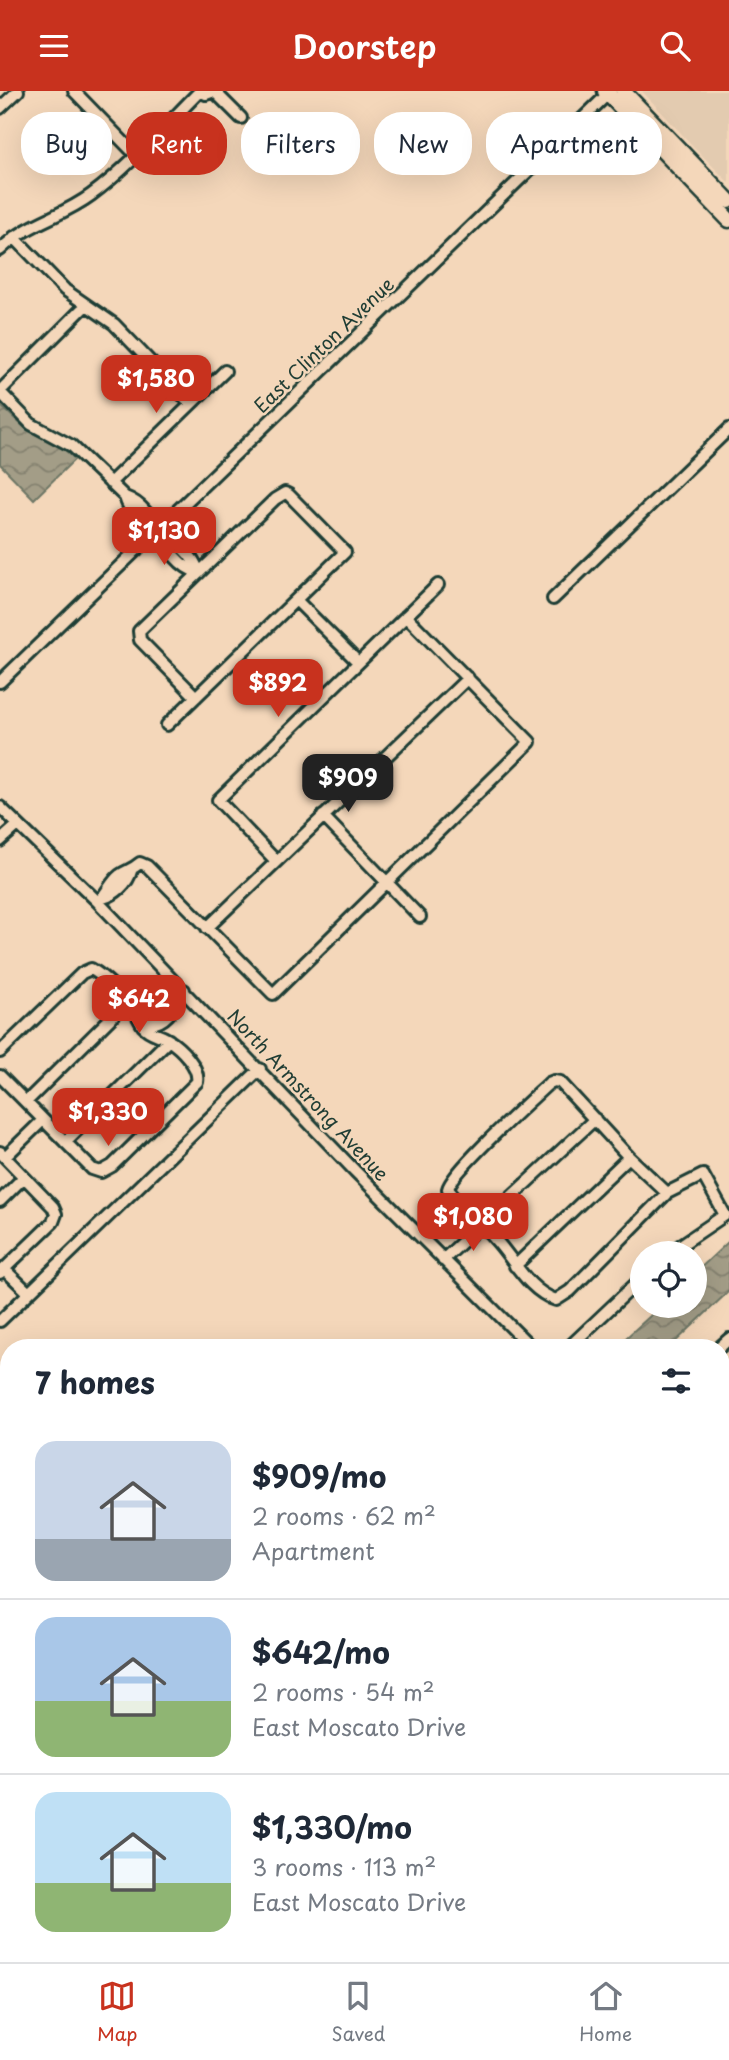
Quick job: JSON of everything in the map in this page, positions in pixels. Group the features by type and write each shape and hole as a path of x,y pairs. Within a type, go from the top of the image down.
{"main road":[{"path":"623,91 729,201"},
{"path":"608,92 729,220"}],"street":[{"path":"0,108 18,91"},
{"path":"74,91 126,145"},
{"path":"178,112 200,91 206,94 214,91 241,118"},
{"name":"East Clinton Avenue","path":"0,682 608,92"},
{"path":"0,250 31,226 89,197 126,162"},
{"path":"14,237 65,289 114,324 191,404"},
{"path":"86,305 0,392 31,424 72,446 125,497 128,508 144,524 156,530 164,545 188,570 199,573"},
{"path":"110,483 225,371"},
{"path":"553,599 729,429"},
{"path":"167,725 196,697 296,600 345,552 285,493 275,499 142,627 138,635 196,697"},
{"path":"276,861 218,800 438,585"},
{"path":"296,600 358,662"},
{"path":"100,900 104,890 123,872 131,871 140,863 147,866 273,994 530,742 406,616"},
{"path":"207,928 468,678"},
{"name":"North Armstrong Avenue","path":"0,807 100,900 181,993 260,1069 443,1260 523,1339"},
{"path":"323,816 419,917"},
{"path":"0,841 18,825"},
{"path":"0,1052 82,973 91,969 100,974 148,1026 169,1040 199,1074 197,1082 112,1166 102,1172 92,1169 0,1076"},
{"path":"148,1026 151,1014 160,1013 166,999 181,993"},
{"path":"26,1102 127,1003"},
{"path":"65,1142 169,1040"},
{"path":"0,1321 260,1069"},
{"path":"667,1193 629,1157 560,1082 549,1083 450,1182 448,1189 500,1243 538,1291 556,1300 570,1291 667,1193 703,1175 725,1215 687,1241"},
{"path":"443,1260 595,1119"},
{"path":"29,1293 2,1271 53,1222 56,1214 53,1207 3,1154 43,1120"},
{"path":"516,1266 629,1157"},
{"path":"0,1201 24,1177"},
{"path":"577,1339 630,1289"}],"shaded area":[{"path":"642,91 729,91 729,183 691,144"}],"water":[{"path":"0,405 27,430 65,450 75,459 34,499 0,464"},
{"path":"729,1241 729,1291 707,1312 707,1262"},
{"path":"648,1318 701,1318 678,1339 625,1339"}]}
